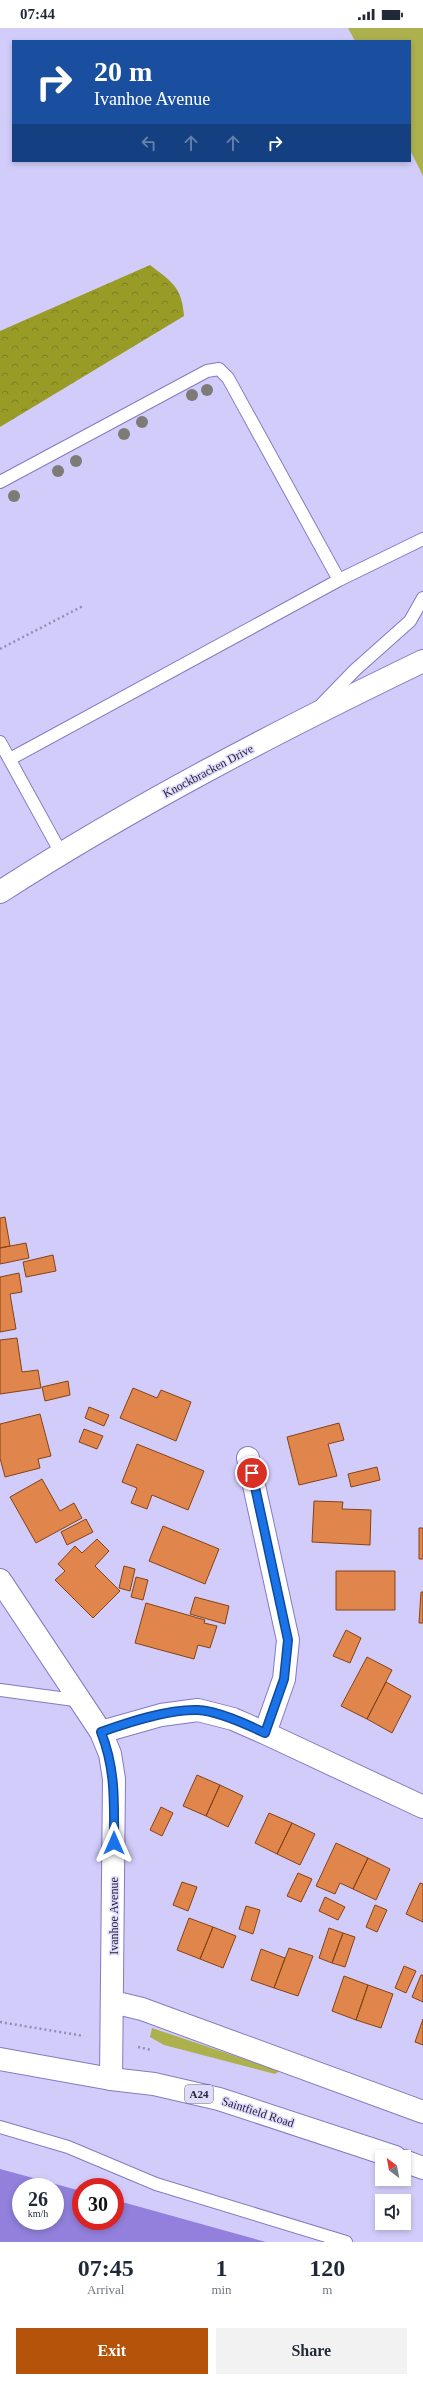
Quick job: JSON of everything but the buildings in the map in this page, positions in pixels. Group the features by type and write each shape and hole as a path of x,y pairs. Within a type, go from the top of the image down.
{"main road":[{"name":"Knockbracken Drive","path":"0,892 112,823 311,715 423,661"},
{"path":"248,1458 288,1640 284,1679 265,1733"},
{"name":"Ivanhoe Avenue","path":"0,1580 82,1701 101,1732 110,1754 114,1779 112,2079"},
{"path":"101,1732 162,1715 198,1710 233,1719 423,1807"},
{"path":"113,2002 142,2009 423,2112"},
{"name":"Saintfield Road","path":"0,2059 112,2079 154,2084 219,2099 375,2150"},
{"path":"411,2164 423,2168"}],"lane":[{"path":"0,482 207,371 220,369 228,378 339,580"},
{"path":"10,760 339,580 423,539"},
{"path":"311,715 355,670 410,621 423,598"},
{"path":"0,742 62,853"},
{"path":"0,1690 82,1701"},
{"path":"0,2127 68,2147 156,2184 346,2242"}],"path":[{"path":"0,649 83,606"},
{"path":"0,2022 113,2041 151,2050"}],"shaded area":[{"path":"348,28 423,28 423,176 411,152 411,40 354,40"},
{"path":"152,2028 280,2071 275,2074 164,2045 150,2037"},
{"path":"0,2169 33,2178 12,2178 12,2230 64,2230 64,2186 72,2189 72,2230 124,2230 124,2203 266,2242 0,2242"}],"green space":[{"path":"150,265 170,281 178,292 183,306 184,316 0,427 0,331"}],"route":[{"path":"114,1843 114,1779 110,1754 101,1732 124,1724 162,1715 198,1710 233,1719 265,1733 284,1679 288,1640 252,1473"}]}
